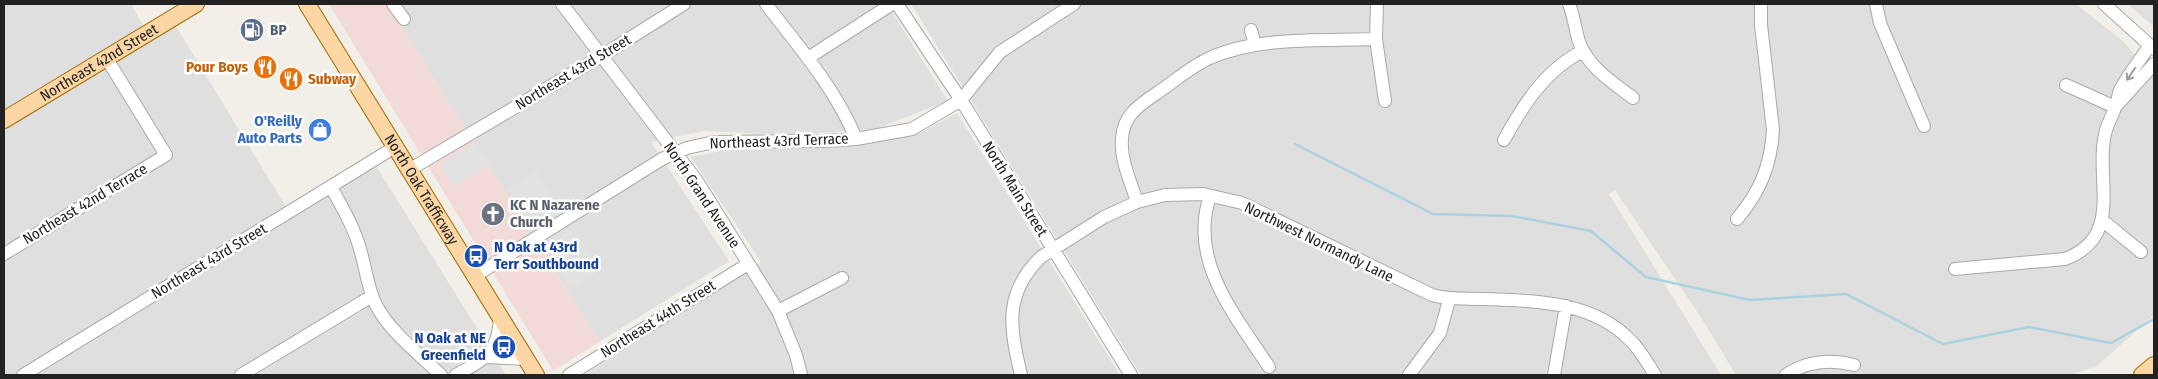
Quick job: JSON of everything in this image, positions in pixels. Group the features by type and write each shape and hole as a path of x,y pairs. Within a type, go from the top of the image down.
{"main road":[{"name":"Northeast 42nd Street","path":"4,120 196,4"},
{"name":"North Oak Trafficway","path":"307,4 536,375"},
{"path":"2142,375 2154,365"}],"street":[{"path":"393,4 404,19"},
{"name":"North Grand Avenue","path":"562,4 600,57 697,181 778,311 796,355 801,375"},
{"name":"Northeast 43rd Street","path":"409,170 600,57 684,4"},
{"path":"766,4 808,58 850,125 856,139"},
{"path":"808,58 892,4"},
{"name":"North Main Street","path":"898,4 961,100 1131,375"},
{"path":"961,100 1000,52 1059,8 1074,4"},
{"path":"1377,4 1376,39 1385,101"},
{"path":"1569,4 1583,51 1597,70 1633,98"},
{"path":"1737,219 1749,204 1762,182 1772,144 1773,130 1761,25 1761,4"},
{"path":"1876,4 1880,23 1924,126"},
{"path":"1955,269 2065,259 2077,254 2091,241 2102,220 2105,203 2102,153 2106,129 2116,106 2119,91 2152,47 2104,4"},
{"path":"1251,30 1255,45"},
{"path":"1137,202 1122,152 1123,133 1132,111 1209,58 1255,45 1376,39"},
{"path":"1504,140 1522,106 1548,76 1564,61 1583,51"},
{"name":"Northeast 42nd Terrace","path":"4,254 166,155 106,59"},
{"path":"2116,106 2154,64"},
{"path":"2066,85 2116,106"},
{"name":"Northeast 43rd Terrace","path":"475,276 676,152 714,142 856,139 912,129 961,100"},
{"name":"Northeast 43rd Street","path":"22,375 395,147"},
{"path":"330,187 353,227 372,296 388,323 441,375"},
{"name":"Northwest Normandy Lane","path":"1021,375 1011,320 1014,297 1032,265 1053,249 1104,217 1137,202 1180,194 1210,196 1242,203 1392,278 1449,300 1528,301 1566,306 1596,315 1612,325 1631,341 1655,375"},
{"path":"1210,196 1204,221 1206,256 1214,279 1269,367"},
{"path":"2102,220 2141,252"},
{"name":"Northeast 44th Street","path":"569,375 748,264"},
{"path":"778,311 842,278"},
{"path":"241,375 372,296"},
{"path":"1409,375 1440,333 1449,300"},
{"path":"1554,375 1566,306"},
{"path":"456,375 488,356 499,334 500,317"},
{"path":"488,356 526,359"},
{"path":"1786,375 1801,367 1822,362 1854,365"}],"shaded area":[{"path":"4,4 131,4 145,29 4,115"},
{"path":"329,4 387,4 599,342 553,371"},
{"path":"387,4 887,4 948,101 875,129 792,135 702,131 651,142 729,261 599,342"},
{"path":"911,4 2076,4 2124,42 2154,77 2154,315 2096,367 2069,375 1736,375 1702,319 1615,190 1609,194 1721,375 1141,375"},
{"path":"2128,4 2154,4 2154,27"},
{"path":"174,23 292,217 376,166 506,375 4,375 4,127"},
{"path":"957,113 1120,375 584,375 761,262 691,157 735,148 786,149 858,145 920,133"},
{"path":"476,142 489,164 453,186 440,164"},
{"path":"536,171 561,210 532,228 508,189"},
{"path":"573,228 600,271 571,289 544,245"}],"waterway":[{"path":"1295,144 1433,214 1512,216 1591,231 1646,277 1750,300 1846,294 1943,344 2029,327 2111,343 2154,319"}],"place":[{"name":"BP","path":"252,30"},
{"name":"Pour Boys","path":"265,67"},
{"name":"Subway","path":"291,79"},
{"name":"O'Reilly Auto Parts","path":"320,130"},
{"name":"KC N Nazarene Church","path":"493,214"},
{"name":"N Oak at 43rd Terr Southbound","path":"476,256"},
{"name":"N Oak at NE Greenfield","path":"504,347"}]}
